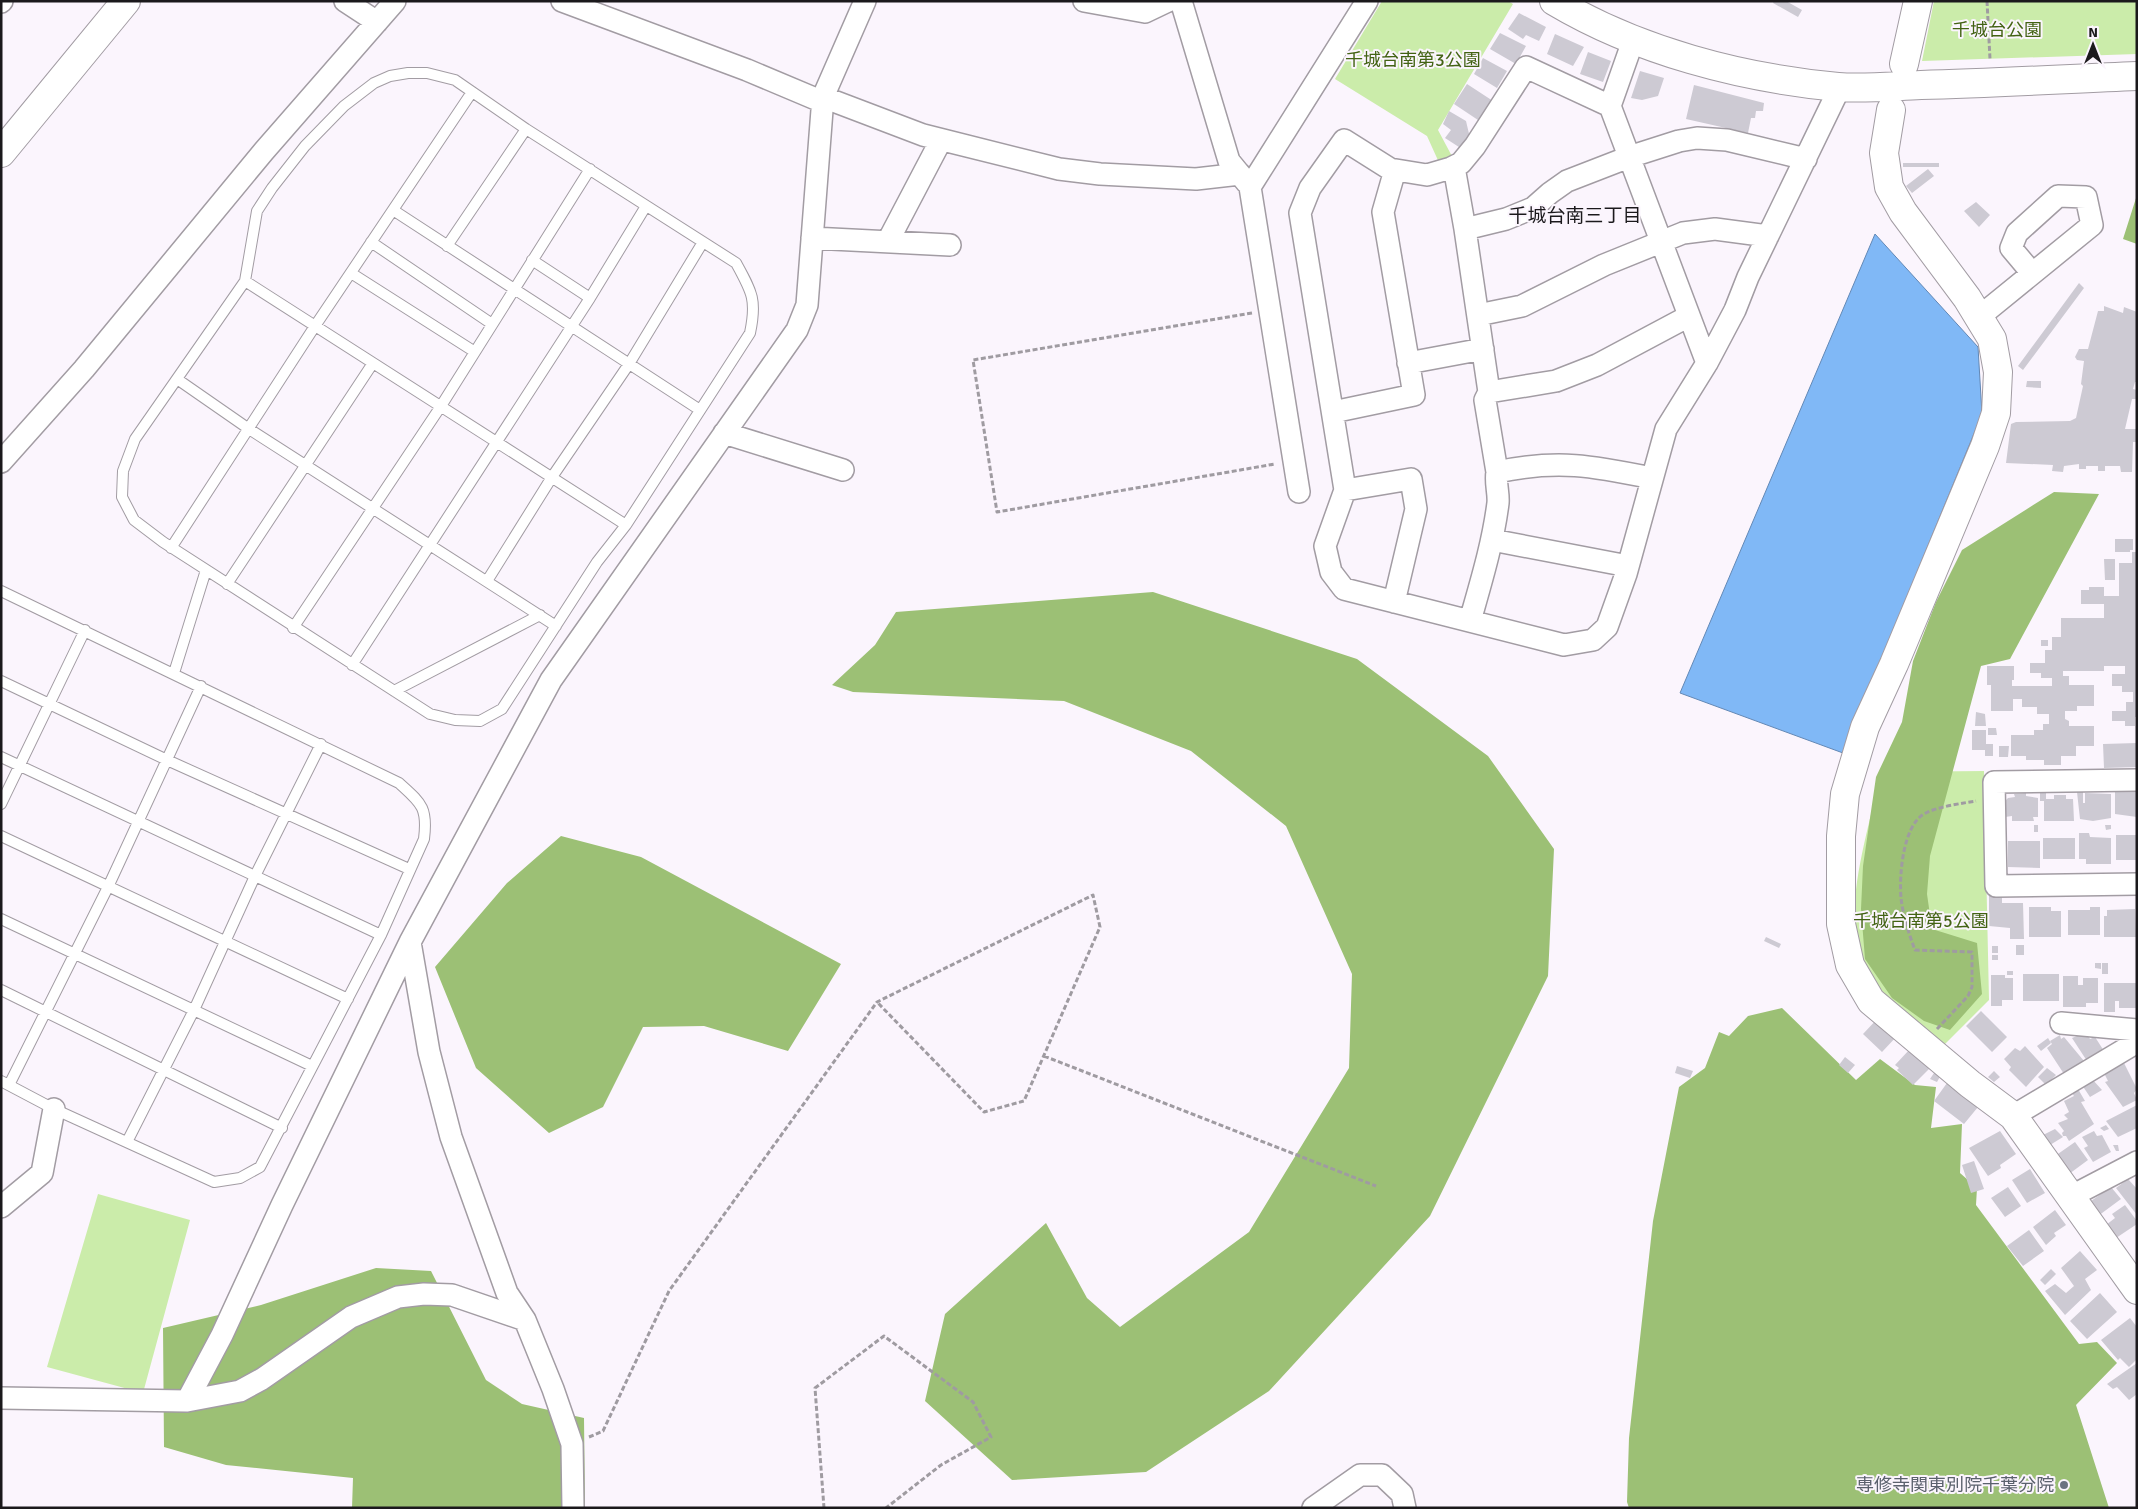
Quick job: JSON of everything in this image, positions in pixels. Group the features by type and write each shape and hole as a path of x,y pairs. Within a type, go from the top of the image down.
{"street":[{"path":"1,153 126,1"},
{"path":"345,1 377,22"},
{"path":"1,462 84,369 264,151 394,1"},
{"path":"562,1 823,100 941,140 1059,169 1100,174 1245,181"},
{"path":"187,1401 222,1335 282,1205 410,942 551,680 797,330 807,305 823,100 865,1"},
{"path":"1084,1 1145,12 1180,3 1229,161 1245,181 1270,310 1299,492"},
{"path":"1245,181 1367,1"},
{"path":"1554,1 1587,10 1634,38 1663,50 1724,68 1778,79 1840,87 2137,76"},
{"path":"1904,64 1918,1"},
{"path":"1634,38 1610,106 1707,363"},
{"path":"1610,106 1526,67 1475,146 1461,163 1454,167 1427,175 1390,169 1344,140 1310,188 1300,213 1345,490 1325,546 1331,572 1344,589 1564,645 1593,640 1607,627 1628,566 1666,429 1707,363 1736,310 1748,277 1840,87"},
{"path":"1891,110 1884,153 1889,187 1903,212 1967,298 1992,339 1998,372 1996,413 1982,455 1894,664 1865,727 1846,794 1841,836 1841,924 1850,964 1871,1000 1921,1044 2013,1116 2137,1290"},
{"path":"1465,229 1506,219 1533,208 1550,193 1568,182 1629,157 1679,141 1697,138 1727,140 1806,158"},
{"path":"888,241 941,140"},
{"path":"1454,167 1490,392 1485,400 1497,472 1498,500 1492,540 1470,621"},
{"path":"1333,412 1414,395 1383,212 1395,170"},
{"path":"1478,315 1522,306 1604,265 1683,233 1716,229 1768,236"},
{"path":"812,238 950,244"},
{"path":"1979,317 2032,274"},
{"path":"1490,392 1556,382 1597,365 1689,316"},
{"path":"1408,363 1483,349"},
{"path":"724,433 843,470"},
{"path":"1497,472 1537,465 1565,464 1591,466 1652,478"},
{"path":"1345,490 1412,479 1416,509 1394,602"},
{"path":"1492,540 1628,566"},
{"path":"2137,780 1994,782 1996,886 2137,884"},
{"path":"410,942 430,1052 451,1138 507,1293 525,1320 553,1389 572,1444 573,1508"},
{"path":"2060,1023 2137,1030"},
{"path":"2013,1116 2137,1042"},
{"path":"1,1207 42,1173 54,1109"},
{"path":"2070,1197 2137,1162"},
{"path":"1,1398 187,1401 240,1391 262,1379 351,1317 398,1297 424,1294 452,1295 525,1320"},
{"path":"1313,1508 1360,1475 1382,1475 1402,1494 1405,1508"}],"lane":[{"path":"408,73 427,73 455,80 472,92 526,129 736,263 750,288 754,312 750,333 626,525 597,562 502,709 480,721 455,720 430,714 171,548 134,520 122,497 123,471 135,439 245,281 257,211 272,188 305,146 344,106 374,83 390,76 408,73"},
{"path":"171,548 315,326 472,92"},
{"path":"447,246 526,129"},
{"path":"294,628 441,406 590,169"},
{"path":"352,665 590,298 646,206"},
{"path":"393,210 700,410"},
{"path":"371,242 492,324"},
{"path":"488,581 552,477 629,364 703,242"},
{"path":"532,260 590,298"},
{"path":"351,273 475,352"},
{"path":"245,281 626,525"},
{"path":"228,584 373,363"},
{"path":"177,379 248,429 556,626"},
{"path":"174,672 206,570"},
{"path":"1,590 174,672 399,783 422,803 426,825 424,839 381,935 312,1066 282,1128 260,1167 240,1178 214,1182 54,1109 5,1083 46,1011 108,886 201,686"},
{"path":"394,691 540,615"},
{"path":"1,804 85,630"},
{"path":"1,681 167,760 409,869"},
{"path":"127,1142 194,1010 255,876 320,744"},
{"path":"1,757 381,935"},
{"path":"1,836 348,999"},
{"path":"1,920 312,1066"},
{"path":"1,990 282,1128"}],"path":[{"path":"1987,1 1990,60"},
{"path":"1270,310 973,360 997,512 1294,461"},
{"path":"1921,1044 1968,996 1972,987 1972,952 1915,950 1901,899 1900,879 1906,842 1912,824 1925,813 1959,803 1994,800"},
{"path":"572,1444 603,1431 669,1291 877,1002 1093,896 1100,927 1024,1101 984,1112 877,1002"},
{"path":"1044,1056 1376,1186"},
{"path":"824,1508 815,1388 884,1336 973,1402 991,1437 941,1465 886,1508"}],"green space":[{"name":"千城台南第3公園","path":"1382,1 1508,1 1513,4 1438,130 1454,160 1441,167 1427,136 1335,79"},
{"name":"千城台公園","path":"1934,1 2137,1 2137,54 1922,61"},
{"path":"2137,195 2137,244 2123,239"},
{"path":"2054,492 2099,494 2010,659 1981,666 1930,856 1927,894 1932,929 1977,943 1982,994 1950,1030 1924,1021 1892,998 1865,959 1861,909 1863,866 1876,777 1902,722 1913,661 1936,602 1962,550"},
{"path":"1153,592 1357,659 1488,756 1554,849 1548,976 1430,1216 1269,1391 1146,1472 1012,1480 925,1401 945,1314 1046,1223 1087,1298 1120,1327 1249,1232 1349,1068 1352,974 1286,826 1191,751 1064,701 853,692 832,685 875,645 896,612"},
{"name":"千城台南第5公園","path":"1984,771 1989,1000 1943,1046 1891,1002 1866,966 1860,953 1855,932 1854,914 1858,873 1881,772"},
{"path":"561,836 641,857 841,964 788,1051 704,1026 643,1027 603,1107 549,1133 476,1068 435,967 507,883"},
{"path":"1782,1008 1856,1080 1880,1059 1915,1085 1936,1087 1931,1128 1962,1124 1960,1173 1977,1188 1976,1205 2079,1344 2097,1342 2117,1363 2076,1405 2109,1508 1629,1508 1627,1502 1629,1438 1653,1221 1679,1087 1705,1068 1719,1032 1729,1036 1748,1016"},
{"path":"98,1194 190,1220 143,1393 47,1367"},
{"path":"376,1268 431,1271 486,1380 522,1404 584,1418 585,1508 352,1508 353,1478 226,1465 164,1447 163,1328 261,1305"}],"water":[{"path":"1875,234 1978,347 1982,414 1843,753 1680,693"}],"building":[{"path":"1774,1 1786,1 1802,10 1798,17 1773,3"},
{"path":"1519,13 1546,27 1539,41 1526,35 1523,39 1508,29"},
{"path":"1500,33 1526,46 1516,64 1490,49"},
{"path":"1555,34 1584,47 1573,66 1547,54"},
{"path":"1588,52 1611,61 1603,82 1580,74"},
{"path":"1483,58 1507,71 1497,88 1474,74"},
{"path":"1640,71 1664,78 1658,96 1642,100 1631,98"},
{"path":"1467,84 1493,101 1481,122 1454,104"},
{"path":"1694,85 1764,103 1763,111 1756,111 1755,118 1751,118 1748,133 1686,119"},
{"path":"1449,111 1466,121 1470,138 1462,149 1445,138 1451,130 1443,124"},
{"path":"1903,163 1939,163 1939,167 1903,167"},
{"path":"1928,169 1934,176 1912,193 1906,186"},
{"path":"1976,202 1990,215 1979,227 1964,211"},
{"path":"2079,283 2084,288 2023,370 2018,366"},
{"path":"2104,306 2123,313 2124,307 2137,312 2137,382 2135,382 2133,389 2137,390 2137,399 2132,399 2125,429 2137,429 2137,442 2133,442 2132,472 2121,472 2120,466 2105,466 2105,471 2098,471 2098,466 2086,466 2086,469 2079,469 2079,464 2064,466 2063,472 2052,471 2053,465 2006,463 2011,424 2016,422 2070,421 2076,418 2083,386 2081,384 2084,361 2077,360 2075,357 2079,349 2088,349 2098,311 2104,311"},
{"path":"2027,381 2041,381 2041,388 2026,387"},
{"path":"2115,539 2133,539 2133,550 2130,550 2130,552 2115,552"},
{"path":"2132,552 2137,552 2137,717 2135,717 2135,726 2125,726 2125,721 2112,721 2112,711 2126,711 2126,702 2133,702 2133,692 2122,692 2122,686 2112,686 2112,674 2125,674 2125,666 2104,666 2104,671 2063,671 2063,676 2069,676 2069,685 2094,685 2094,706 2077,706 2077,711 2065,711 2065,719 2069,721 2069,726 2094,726 2094,746 2076,746 2076,756 2061,756 2061,765 2044,765 2044,760 2026,760 2026,756 2011,756 2011,735 2034,735 2034,730 2043,730 2043,724 2049,724 2049,714 2037,714 2037,707 2022,707 2022,699 2013,699 2013,711 1991,711 1991,685 1987,685 1987,666 2014,666 2012,686 2052,686 2052,678 2041,678 2041,673 2030,673 2030,663 2045,663 2045,650 2052,650 2052,637 2061,637 2061,618 2104,618 2104,604 2081,604 2081,590 2089,590 2089,587 2104,587 2104,596 2119,596 2119,563 2132,563"},
{"path":"2104,559 2115,559 2115,580 2105,580"},
{"path":"2041,640 2048,640 2048,646 2041,646"},
{"path":"1976,712 1985,714 1986,726 1975,726"},
{"path":"1988,728 1996,728 1997,735 1988,735"},
{"path":"1972,730 1986,730 1986,744 1993,744 1993,756 1985,756 1985,750 1972,750"},
{"path":"2137,743 2137,767 2104,768 2103,744"},
{"path":"1999,746 2009,746 2008,757 1999,757"},
{"path":"2040,791 2046,791 2046,799 2054,799 2054,795 2066,795 2066,799 2073,799 2074,821 2044,821 2044,801 2040,801"},
{"path":"2077,792 2083,792 2083,803 2085,803 2085,793 2111,794 2111,818 2093,821 2080,819"},
{"path":"2115,792 2137,792 2137,817 2115,814"},
{"path":"2026,793 2026,796 2038,798 2038,817 2033,817 2034,821 2012,821 2012,816 2005,817 2005,801 2008,798 2015,797 2014,794"},
{"path":"2034,825 2038,825 2038,832 2034,832"},
{"path":"2105,825 2111,825 2111,829 2106,830"},
{"path":"2079,833 2089,833 2090,837 2111,838 2111,864 2086,864 2086,859 2079,859"},
{"path":"2116,835 2137,835 2137,860 2116,860"},
{"path":"2043,838 2075,838 2075,859 2043,859"},
{"path":"2008,841 2040,841 2040,868 2008,867"},
{"path":"1989,896 2002,896 2002,903 2023,903 2024,939 2010,939 2010,928 1989,926"},
{"path":"2029,907 2051,907 2051,911 2061,911 2061,937 2029,937"},
{"path":"2090,907 2100,907 2100,935 2068,935 2068,910 2090,910"},
{"path":"2135,909 2136,937 2104,937 2104,916 2107,916 2107,910"},
{"path":"1766,937 1781,944 1779,948 1764,941"},
{"path":"2016,945 2024,945 2024,955 2016,955"},
{"path":"1992,946 1998,946 1998,953 1992,953"},
{"path":"1992,955 1998,955 1998,960 1992,960"},
{"path":"2095,963 2101,963 2101,969 2095,968"},
{"path":"2102,963 2108,963 2108,974 2102,974"},
{"path":"2007,971 2013,971 2013,975 2007,975"},
{"path":"2023,974 2059,974 2059,1001 2023,1001"},
{"path":"1991,975 2005,975 2005,978 2013,978 2013,1000 2002,1000 2002,1006 1991,1006"},
{"path":"2063,976 2078,976 2078,985 2083,985 2083,978 2098,978 2098,1003 2086,1003 2086,1007 2063,1007"},
{"path":"2104,983 2137,983 2137,1008 2119,1008 2119,1001 2115,1001 2115,1012 2104,1012"},
{"path":"1981,1011 2007,1037 1992,1052 1966,1026"},
{"path":"1879,1017 1898,1035 1882,1052 1863,1034"},
{"path":"2087,1034 2090,1039 2095,1037 2104,1051 2087,1061 2072,1038"},
{"path":"2060,1035 2061,1039 2064,1037 2084,1061 2064,1074 2047,1048 2052,1044 2050,1041"},
{"path":"2048,1038 2051,1043 2041,1051 2037,1046"},
{"path":"2025,1046 2044,1067 2026,1087 2009,1070 2011,1067 2004,1059 2015,1048 2020,1051"},
{"path":"1910,1049 1931,1067 1913,1085 1897,1070 1899,1068 1895,1065"},
{"path":"1845,1057 1855,1065 1848,1073 1839,1065"},
{"path":"2124,1063 2137,1089 2134,1093 2137,1100 2123,1107 2105,1082 2108,1081 2104,1073"},
{"path":"1677,1066 1693,1071 1690,1078 1675,1073"},
{"path":"2047,1068 2056,1075 2046,1085 2038,1077"},
{"path":"1936,1070 1942,1073 1937,1082 1930,1079"},
{"path":"1994,1071 2000,1077 1994,1082 1988,1077"},
{"path":"2092,1079 2102,1090 2090,1097 2082,1085"},
{"path":"1947,1083 1978,1107 1964,1124 1934,1101"},
{"path":"2078,1089 2085,1101 2081,1102 2094,1124 2069,1141 2066,1136 2063,1136 2062,1133 2064,1131 2058,1123 2068,1119 2064,1115 2069,1112 2064,1101 2074,1096 2072,1093"},
{"path":"2137,1105 2137,1128 2118,1137 2106,1121"},
{"path":"2106,1125 2109,1129 2104,1131 2100,1128"},
{"path":"2055,1129 2063,1137 2050,1145 2043,1135"},
{"path":"2000,1131 2016,1154 2000,1165 2001,1168 1988,1176 1969,1148"},
{"path":"2094,1131 2097,1136 2102,1135 2111,1152 2093,1162 2084,1148 2088,1146 2082,1137"},
{"path":"2075,1142 2088,1160 2069,1174 2055,1156"},
{"path":"2113,1145 2118,1145 2119,1151 2116,1151"},
{"path":"1974,1161 1984,1189 1971,1193 1962,1165"},
{"path":"2030,1169 2045,1193 2027,1203 2012,1180"},
{"path":"2128,1179 2137,1189 2137,1215 2116,1188"},
{"path":"2008,1187 2021,1206 2005,1217 1991,1198"},
{"path":"2111,1187 2121,1199 2098,1216 2091,1208 2094,1206 2091,1201"},
{"path":"2125,1205 2137,1221 2137,1224 2116,1238 2106,1225 2115,1218 2112,1214"},
{"path":"2055,1210 2066,1225 2054,1233 2056,1236 2046,1245 2033,1227"},
{"path":"2029,1230 2044,1251 2023,1266 2007,1246"},
{"path":"2080,1251 2097,1270 2085,1279 2091,1290 2065,1315 2045,1291 2055,1284 2066,1293 2074,1286 2061,1268"},
{"path":"2051,1269 2056,1274 2045,1285 2040,1280"},
{"path":"2100,1293 2117,1312 2087,1339 2070,1321"},
{"path":"2130,1318 2137,1327 2137,1359 2129,1367 2120,1358 2118,1360 2101,1340"},
{"path":"2137,1363 2137,1394 2129,1400 2117,1387 2113,1389 2107,1384"}],"place":[{"name":"専修寺関東別院千葉分院","path":"2064,1485"}],"district":[{"name":"千城台南三丁目","path":"1575,216"}]}
